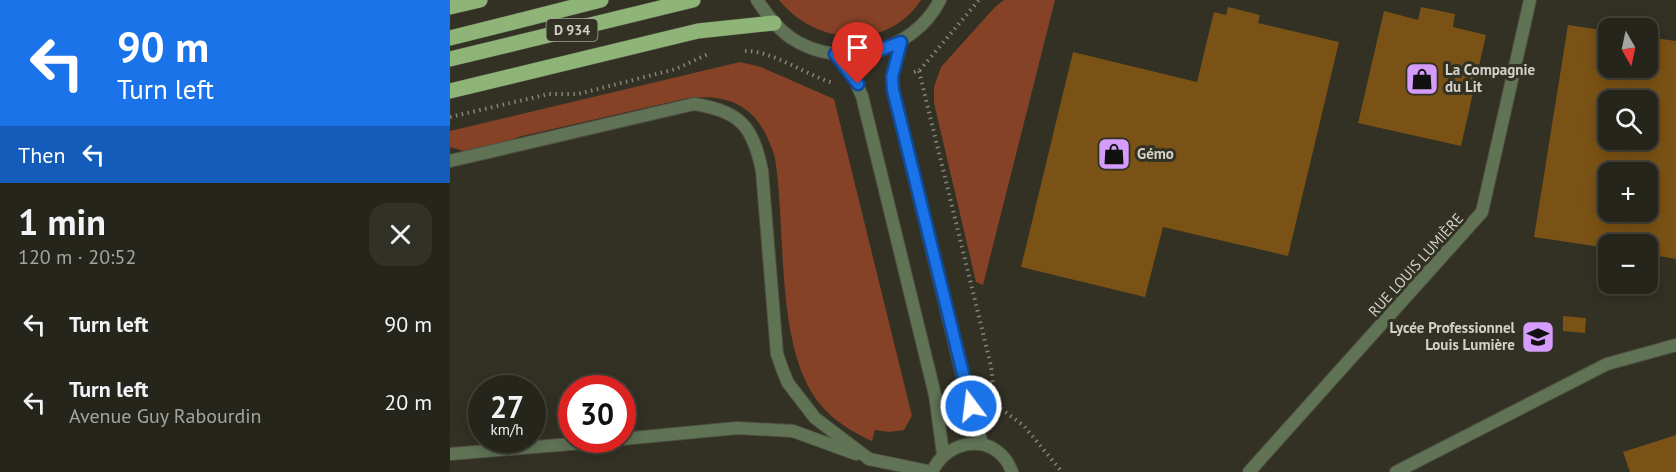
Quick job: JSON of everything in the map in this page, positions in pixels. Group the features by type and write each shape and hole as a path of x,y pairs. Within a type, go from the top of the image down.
{"main road":[{"path":"450,7 480,0"},
{"name":"D 934","path":"450,38 601,0"},
{"name":"D 934","path":"450,59 693,0"},
{"path":"450,91 698,31 774,23"}],"street":[{"path":"757,0 774,23 792,38 813,49 835,54 869,54 901,42 920,28 940,0"},
{"name":"RUE LOUIS LUMIÈRE","path":"1249,472 1482,212 1530,0"},
{"path":"901,42 892,77 893,90 965,387 982,444"},
{"path":"835,54 851,71 862,96 935,395 943,454"},
{"path":"450,160 694,104 720,108 742,121 757,147 762,171 777,354 783,371 788,383 815,418 869,459"},
{"path":"1396,472 1607,364 1676,345"},
{"path":"636,438 737,428 793,431 869,459 932,472 943,454 955,447 968,443 982,444 1003,456 1012,472"},
{"path":"450,454 558,445"}],"path":[{"path":"450,117 549,94 578,94 676,69 713,54"},
{"path":"919,71 991,366 994,395 1003,413 1024,426 1062,472"}],"shaded area":[{"path":"779,0 921,0 907,17 890,28 871,35 851,36 831,33 812,26 794,15"},
{"path":"1004,0 1055,0 983,285 976,282 934,103 934,87 941,67"},
{"path":"740,62 761,67 834,99 912,416 904,430 889,432 875,430 872,441 838,422 812,393 801,369 787,311 775,158 762,128 745,108 720,99 688,98 518,137 505,143 467,152 450,147 450,131"}],"building":[{"path":"1228,7 1260,15 1258,23 1339,42 1288,256 1163,227 1145,297 1021,267 1073,52 1197,82 1214,12 1226,15"},
{"name":"La Compagnie du Lit","path":"1421,7 1455,14 1453,27 1486,35 1461,146 1358,123 1384,11 1418,20"},
{"path":"1568,25 1598,30 1598,78 1658,78 1658,39 1676,41 1676,259 1658,256 1658,234 1598,234 1598,247 1534,237"},
{"path":"1563,316 1586,318 1585,333 1563,331"},
{"path":"1676,435 1676,472 1630,472 1623,452"}],"place":[{"name":"La Compagnie du Lit","path":"1422,79"},
{"name":"Gémo","path":"1114,154"},
{"name":"Lycée Professionnel Louis Lumière","path":"1538,337"}],"route":[{"path":"858,84 851,71 835,54 869,54 901,42 892,77 893,90 971,406"}]}
